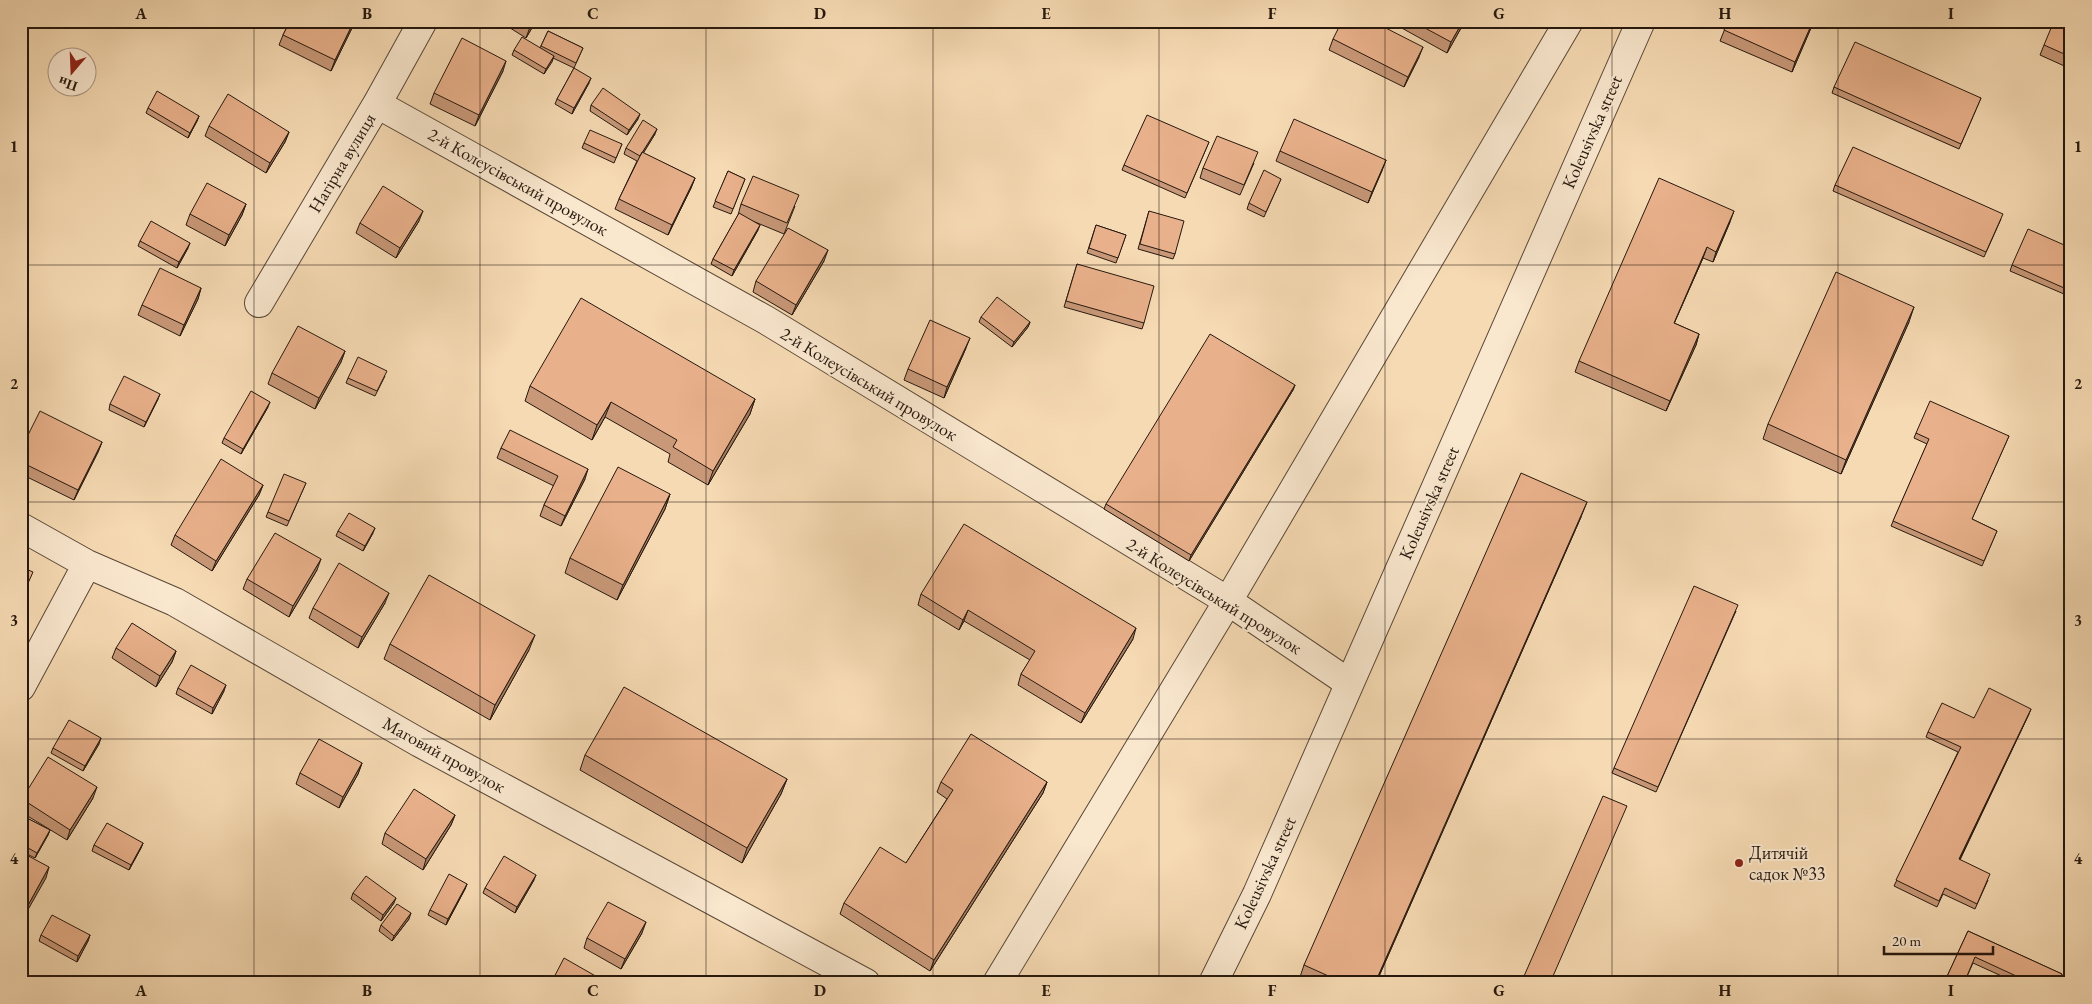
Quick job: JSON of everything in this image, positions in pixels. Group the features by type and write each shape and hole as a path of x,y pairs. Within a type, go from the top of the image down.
{"street":[{"name":"Нагірна вулиця","path":"258,303 377,104 423,21"},
{"path":"997,983 1228,601 1569,21"},
{"name":"Koleusivska street","path":"1213,983 1257,894 1641,21"},
{"name":"2-й Колеусівський провулок","path":"377,104 766,320 1228,601 1349,683"},
{"name":"Маговий провулок","path":"21,527 86,564 175,602 420,743 866,983"},
{"path":"21,687 86,564"}],"building":[{"path":"290,21 354,21 335,60 283,35"},
{"path":"520,21 534,21 530,27"},
{"path":"1342,21 1372,21 1423,47 1408,77 1333,39"},
{"path":"1412,21 1463,21 1451,42"},
{"path":"1728,21 1813,21 1795,62 1724,30"},
{"path":"2054,21 2071,21 2071,57 2044,45"},
{"path":"548,31 583,48 576,63 541,46"},
{"path":"522,37 554,56 546,69 514,50"},
{"path":"462,38 506,61 479,115 434,93"},
{"path":"1855,42 1981,98 1961,144 1834,87"},
{"path":"574,68 591,78 574,108 557,99"},
{"path":"603,88 640,114 629,130 591,105"},
{"path":"157,91 199,116 190,133 148,108"},
{"path":"228,94 289,132 270,163 209,126"},
{"path":"1147,115 1209,142 1187,193 1124,165"},
{"path":"1294,119 1386,160 1372,192 1280,151"},
{"path":"643,120 657,129 640,156 626,148"},
{"path":"590,130 622,144 616,158 584,143"},
{"path":"1217,136 1258,152 1244,185 1203,168"},
{"path":"1853,147 2003,214 1986,252 1835,185"},
{"path":"642,152 695,178 672,225 619,199"},
{"path":"1264,170 1281,179 1266,212 1249,203"},
{"path":"728,171 745,179 733,209 715,201"},
{"path":"753,176 799,195 787,223 741,204"},
{"path":"1659,178 1734,211 1716,252 1707,247 1674,323 1699,334 1670,401 1579,361"},
{"path":"207,183 246,204 229,235 190,214"},
{"path":"383,186 423,211 400,248 360,223"},
{"path":"1149,211 1184,221 1175,254 1140,244"},
{"path":"739,213 760,225 734,270 713,259"},
{"path":"151,221 190,243 179,262 140,241"},
{"path":"1096,225 1126,235 1118,258 1089,248"},
{"path":"788,228 828,250 796,305 756,281"},
{"path":"2028,229 2071,248 2071,291 2012,265"},
{"path":"1077,264 1154,286 1144,323 1066,301"},
{"path":"160,268 201,288 184,325 142,305"},
{"path":"1836,272 1914,307 1846,460 1768,424"},
{"path":"997,297 1030,322 1014,342 981,317"},
{"path":"581,298 755,399 713,471 673,447 677,440 611,402 597,425 530,386"},
{"path":"930,320 970,338 947,387 908,369"},
{"path":"298,326 345,351 319,398 272,373"},
{"path":"1210,334 1295,385 1191,555 1106,504"},
{"path":"358,357 387,371 377,391 348,378"},
{"path":"124,376 160,394 146,422 110,404"},
{"path":"251,391 270,402 243,449 224,438"},
{"path":"1930,401 2009,436 1972,519 1997,531 1984,561 1893,521 1929,439 1916,433"},
{"path":"40,411 102,442 78,490 21,462 21,449"},
{"path":"510,430 588,469 565,516 544,505 558,476 501,448"},
{"path":"221,459 263,485 216,561 175,535"},
{"path":"618,467 670,494 623,585 570,558"},
{"path":"1521,473 1587,502 1375,983 1344,983 1304,965"},
{"path":"284,474 306,483 289,521 268,512"},
{"path":"349,513 375,528 365,546 338,531"},
{"path":"964,524 1136,628 1085,713 1021,674 1035,651 968,610 963,620 921,594"},
{"path":"275,533 321,559 293,606 247,579"},
{"path":"339,563 389,593 362,637 313,608"},
{"path":"21,567 33,572 21,599"},
{"path":"429,575 535,635 495,705 390,644"},
{"path":"1694,586 1738,605 1658,787 1614,768"},
{"path":"132,623 176,651 160,676 116,648"},
{"path":"191,665 226,685 213,708 178,688"},
{"path":"624,687 787,779 747,848 585,755"},
{"path":"1989,688 2031,709 1959,859 1990,874 1977,904 1945,888 1939,901 1896,880 1961,747 1928,732 1942,703 1974,718"},
{"path":"69,720 101,738 85,766 53,748"},
{"path":"971,734 1047,782 934,960 844,903 880,847 906,863 953,790 941,782"},
{"path":"319,739 362,763 343,797 300,773"},
{"path":"48,757 97,787 70,830 22,799"},
{"path":"414,789 455,815 426,859 385,833"},
{"path":"1603,796 1627,806 1550,983 1521,983"},
{"path":"21,815 50,830 37,853 21,844"},
{"path":"107,823 143,843 131,865 94,845"},
{"path":"21,852 49,867 21,918"},
{"path":"504,856 536,875 517,907 485,888"},
{"path":"449,874 467,884 448,919 430,910"},
{"path":"366,876 396,898 383,915 353,893"},
{"path":"608,902 646,922 625,959 587,938"},
{"path":"397,904 411,913 394,936 381,925"},
{"path":"52,915 90,935 78,956 41,935"},
{"path":"1968,931 2062,974 2058,983 2026,983 2027,981 1975,957 1964,983 1944,983"},
{"path":"564,958 599,978 596,983 551,983"}],"place":[{"name":"Дитячій садок №33","path":"1739,863"}]}
